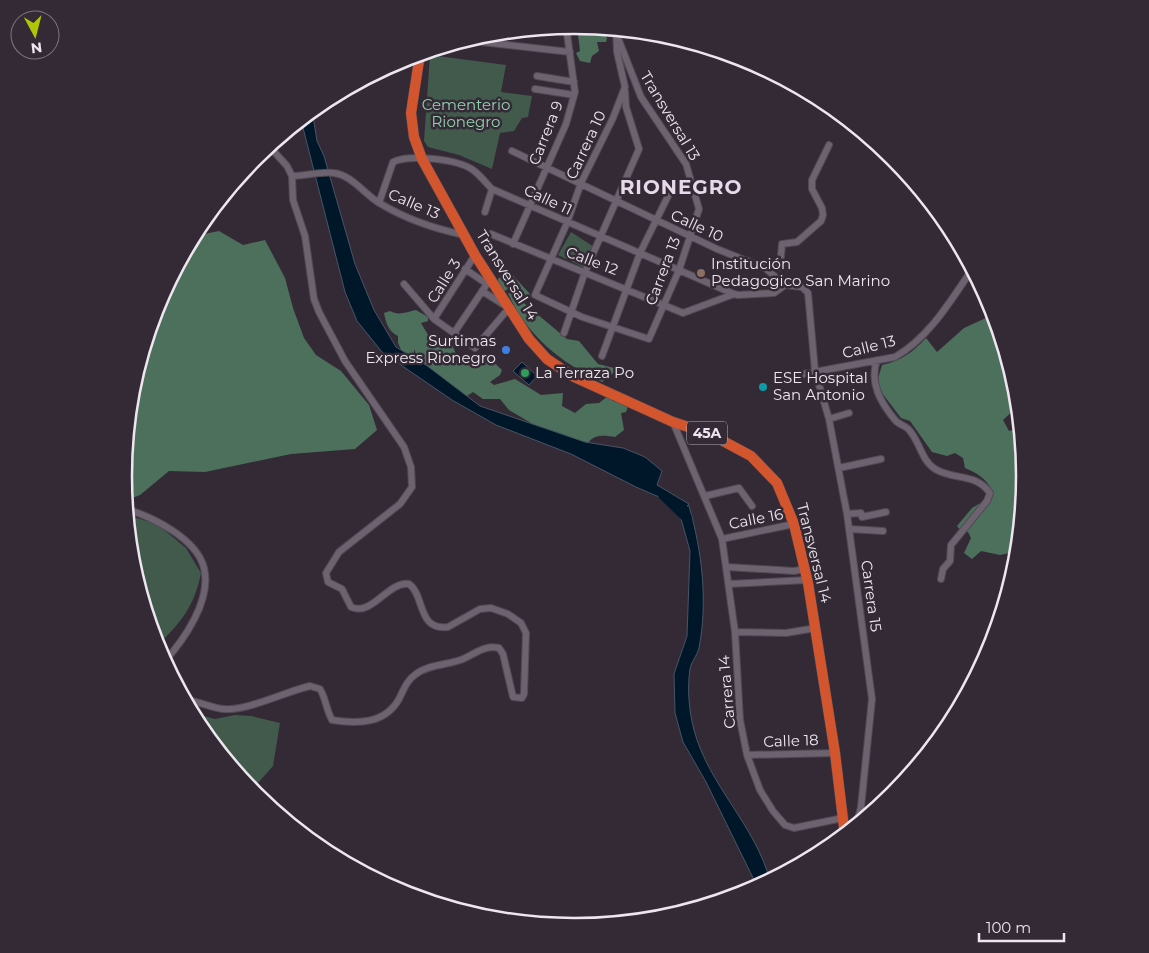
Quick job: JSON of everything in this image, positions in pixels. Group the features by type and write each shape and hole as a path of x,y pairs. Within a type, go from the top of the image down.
{"highway":[{"name":"Transversal 14","path":"419,62 411,113 412,126 422,159 474,255 529,339 546,360 572,376 673,422 710,434 751,456 777,483 794,524 807,580 835,753 844,828"}],"street":[{"name":"Carrera 9","path":"513,244 566,124 574,95 567,34"},
{"path":"564,333 585,272 639,149 626,107 625,87 617,52 616,36"},
{"name":"Transversal 13","path":"618,37 641,97 686,164 699,206 698,212"},
{"path":"486,42 570,52"},
{"path":"538,76 574,82"},
{"name":"Carrera 10","path":"572,312 535,295 567,223 581,183 613,118 625,87"},
{"path":"535,90 574,95"},
{"path":"765,268 769,262 780,267 782,244 797,242 821,221 823,215 822,208 812,189 812,180 829,145"},
{"name":"Calle 10","path":"512,151 581,183 616,202 765,268 785,286"},
{"path":"193,701 207,703 222,709 238,708 310,686 320,689 325,697 326,709 332,720 352,722 382,718 392,710 407,683 423,669 450,664 492,646 499,648 503,654 513,697 522,698 524,694 526,633 516,618 491,608 480,609 443,628 434,625 427,618 421,610 416,592 409,584 398,584 370,605 358,610 351,608 342,590 328,582 326,573 339,552 400,504 412,487 411,467 404,446 344,361 318,312 314,299 305,236 293,200 292,176 287,166 274,152"},
{"name":"Calle 11","path":"379,203 393,162 402,158 451,162 472,170 492,189 734,294"},
{"name":"Calle 13","path":"292,176 334,173 346,178 379,203 414,220 464,235"},
{"path":"602,356 640,253 675,182"},
{"path":"484,212 492,189"},
{"name":"Carrera 13","path":"613,327 649,339 678,270 698,212"},
{"name":"Calle 12","path":"491,234 627,288 683,313 734,294"},
{"name":"Calle 3","path":"434,319 474,255"},
{"path":"454,333 487,284 466,270"},
{"name":"Calle 13","path":"792,376 895,356 909,349 923,335 968,274"},
{"path":"404,284 434,319 475,348 509,308 482,291"},
{"path":"734,294 738,296 774,293 785,286"},
{"name":"Carrera 15","path":"785,286 802,287 808,293 816,371 839,468 861,602 872,699 859,815"},
{"path":"572,312 613,327"},
{"path":"877,360 874,375 879,395 896,421 912,433 930,465 946,474 972,479 983,484 990,493 987,502 952,545 950,561 943,569 942,580"},
{"path":"828,419 849,413"},
{"name":"Carrera 14","path":"673,422 722,539 736,632 740,720 748,755 760,790 773,811 785,824 794,828 843,818"},
{"path":"839,468 881,459"},
{"path":"705,496 740,488 752,506"},
{"path":"847,514 861,513 862,517 886,512"},
{"path":"134,513 157,521 172,530 201,559 204,569 205,585 200,605 184,634 169,655"},
{"name":"Calle 16","path":"722,539 794,524"},
{"path":"849,529 883,531"},
{"path":"727,567 794,571 804,569"},
{"path":"729,584 807,580"},
{"path":"736,632 786,633 816,628"},
{"name":"Calle 18","path":"748,755 835,753"}],"green space":[{"path":"574,34 606,35 606,42 597,42 599,51 592,56 590,63 580,61 576,53 580,51 578,35"},
{"name":"Cementerio Rionegro","path":"436,56 506,65 501,92 532,96 528,117 522,118 514,131 500,133 492,169 459,155 428,147 424,141 430,58"},
{"path":"219,231 243,245 265,240 285,278 304,338 316,355 341,371 369,405 377,430 355,449 291,454 205,472 169,471 140,495 133,498 133,448 136,419 140,390 147,362 165,307 177,281 204,234"},
{"path":"571,232 594,247 587,269 558,255"},
{"path":"496,257 530,294 528,297 512,285 505,291 499,288 498,279 504,274 491,263"},
{"path":"508,293 512,293 567,339 579,341 598,364 618,369 602,382 559,357 535,335"},
{"path":"416,310 428,317 428,321 421,323 431,340 448,336 456,354 463,360 470,360 484,353 502,370 500,375 490,382 494,385 515,379 541,395 563,393 562,406 575,413 586,404 599,403 608,396 613,401 629,403 626,412 621,413 624,430 615,437 600,436 593,438 588,443 582,443 551,430 545,429 541,433 532,428 531,423 509,410 500,399 483,399 473,392 467,396 459,396 419,361 414,349 414,353 403,354 398,343 398,336 388,326 384,313 390,311 403,313"},
{"path":"988,317 994,334 1009,390 1012,412 1003,420 1009,431 1014,430 1017,476 1010,553 1000,555 981,551 972,559 964,553 971,538 968,532 960,530 957,526 972,508 989,498 992,491 990,487 981,477 965,468 963,458 955,453 947,456 932,452 910,421 901,418 882,393 877,382 882,365 906,355 926,338 937,352 964,328"},
{"path":"134,517 157,524 186,548 201,573 190,605 163,639 140,563"},
{"path":"235,715 251,716 280,723 273,766 256,785 223,746 202,716 215,719"}],"water":[{"path":"313,119 317,141 324,156 355,264 374,310 396,347 426,365 480,406 585,442 623,448 645,457 662,471 657,485 689,504 687,506 689,506 694,523 700,558 703,594 702,630 699,648 691,666 689,677 692,723 710,769 754,842 768,875 755,881 706,782 683,742 675,713 674,674 687,636 690,551 678,508 666,500 571,454 496,425 452,400 382,352 357,321 345,292 303,127"},
{"name":"La Terraza Po","path":"522,362 537,376 529,385 513,371"}],"waterway":[{"path":"663,495 687,518"}],"place":[{"name":"Institución Pedagogico San Marino","path":"701,273"},
{"name":"Surtimas Express Rionegro","path":"506,350"},
{"name":"La Terraza Po","path":"525,373"},
{"name":"ESE Hospital San Antonio","path":"763,387"}],"district":[{"name":"RIONEGRO","path":"681,187"}]}
